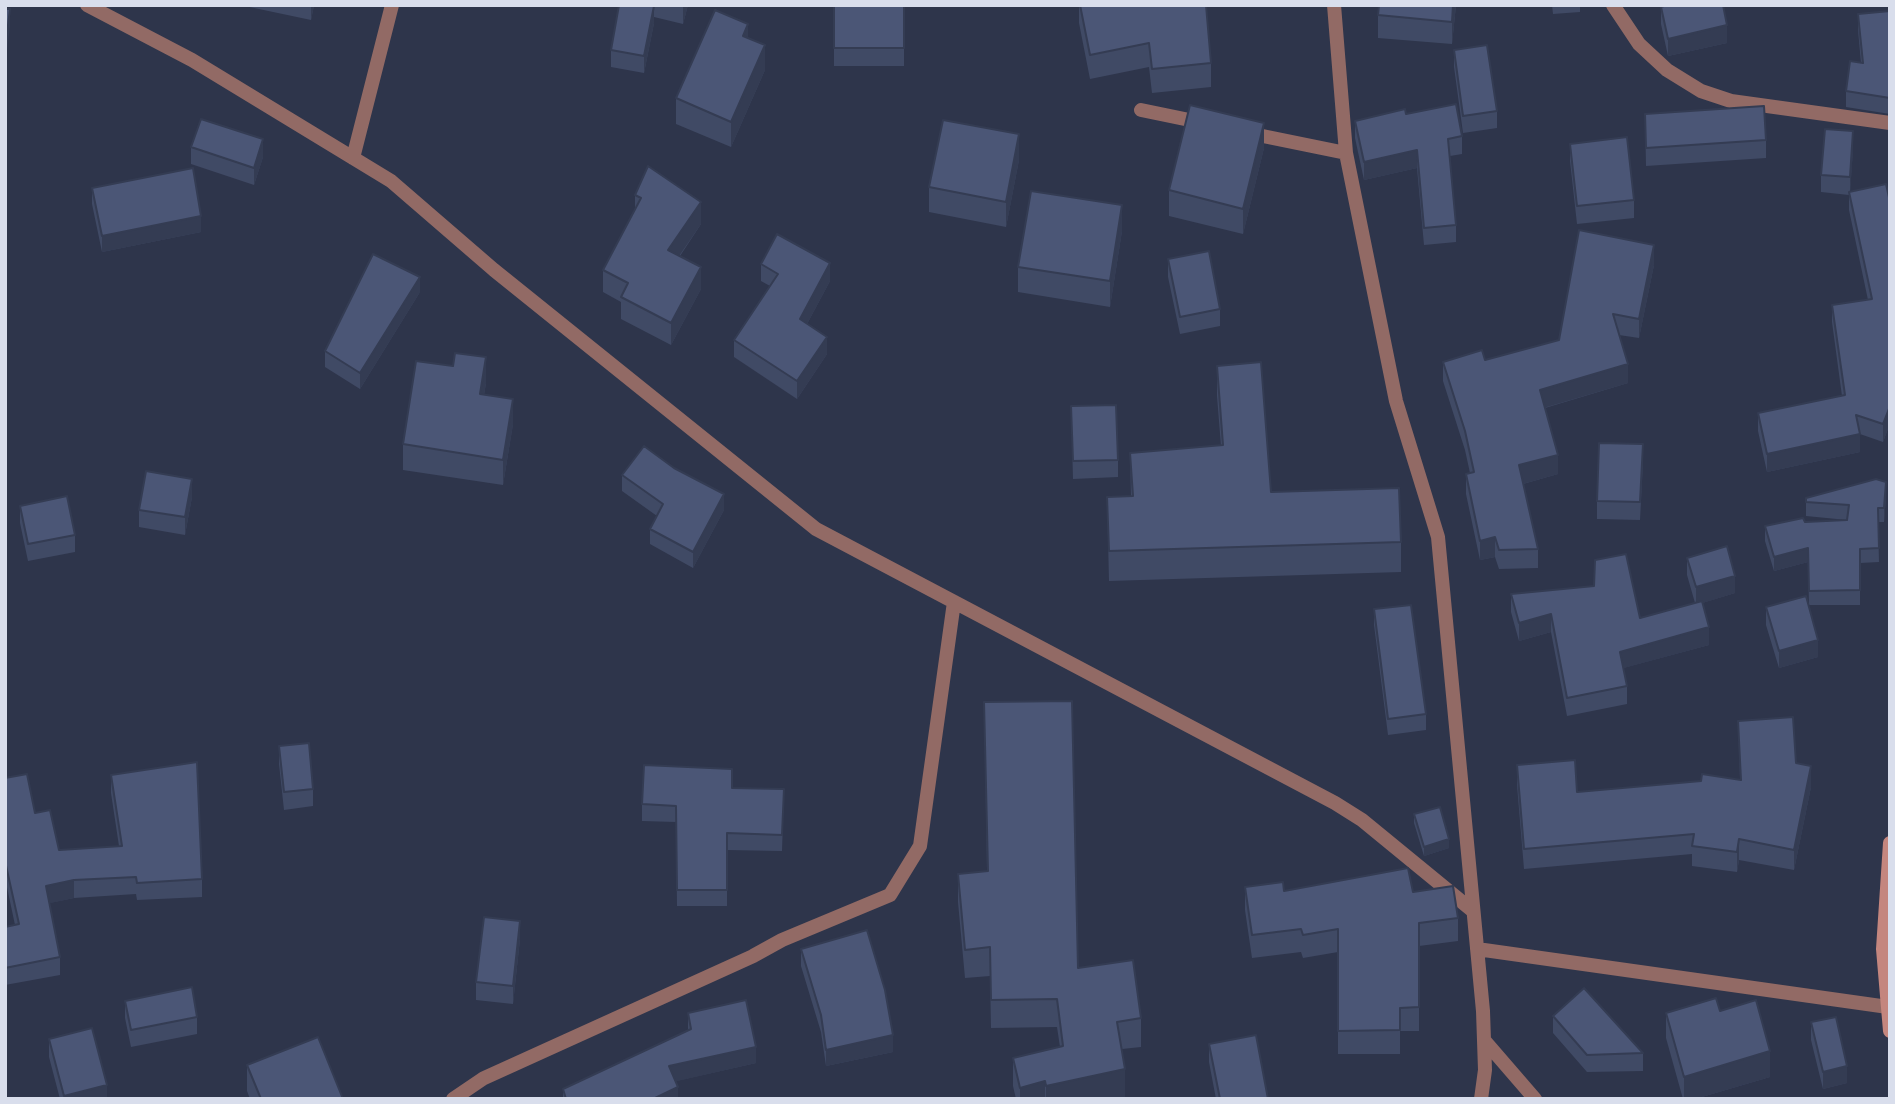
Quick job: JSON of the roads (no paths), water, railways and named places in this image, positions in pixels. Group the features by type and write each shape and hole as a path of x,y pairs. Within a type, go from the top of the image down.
{"street":[{"path":"87,5 192,60 391,181 494,270 816,529 1335,803 1362,820 1473,911"},
{"path":"353,158 392,5"},
{"path":"1334,5 1346,153 1396,401 1438,537 1484,1040 1485,1070 1481,1099"},
{"path":"1613,5 1639,44 1667,71 1701,91 1731,100 1890,123"},
{"path":"1141,110 1346,153"},
{"path":"453,1099 484,1078 782,940 890,895 920,846 954,602"},
{"path":"1890,843 1883,949 1890,1031"},
{"path":"1477,949 1888,1007"},
{"path":"1484,1040 1535,1099"}]}
